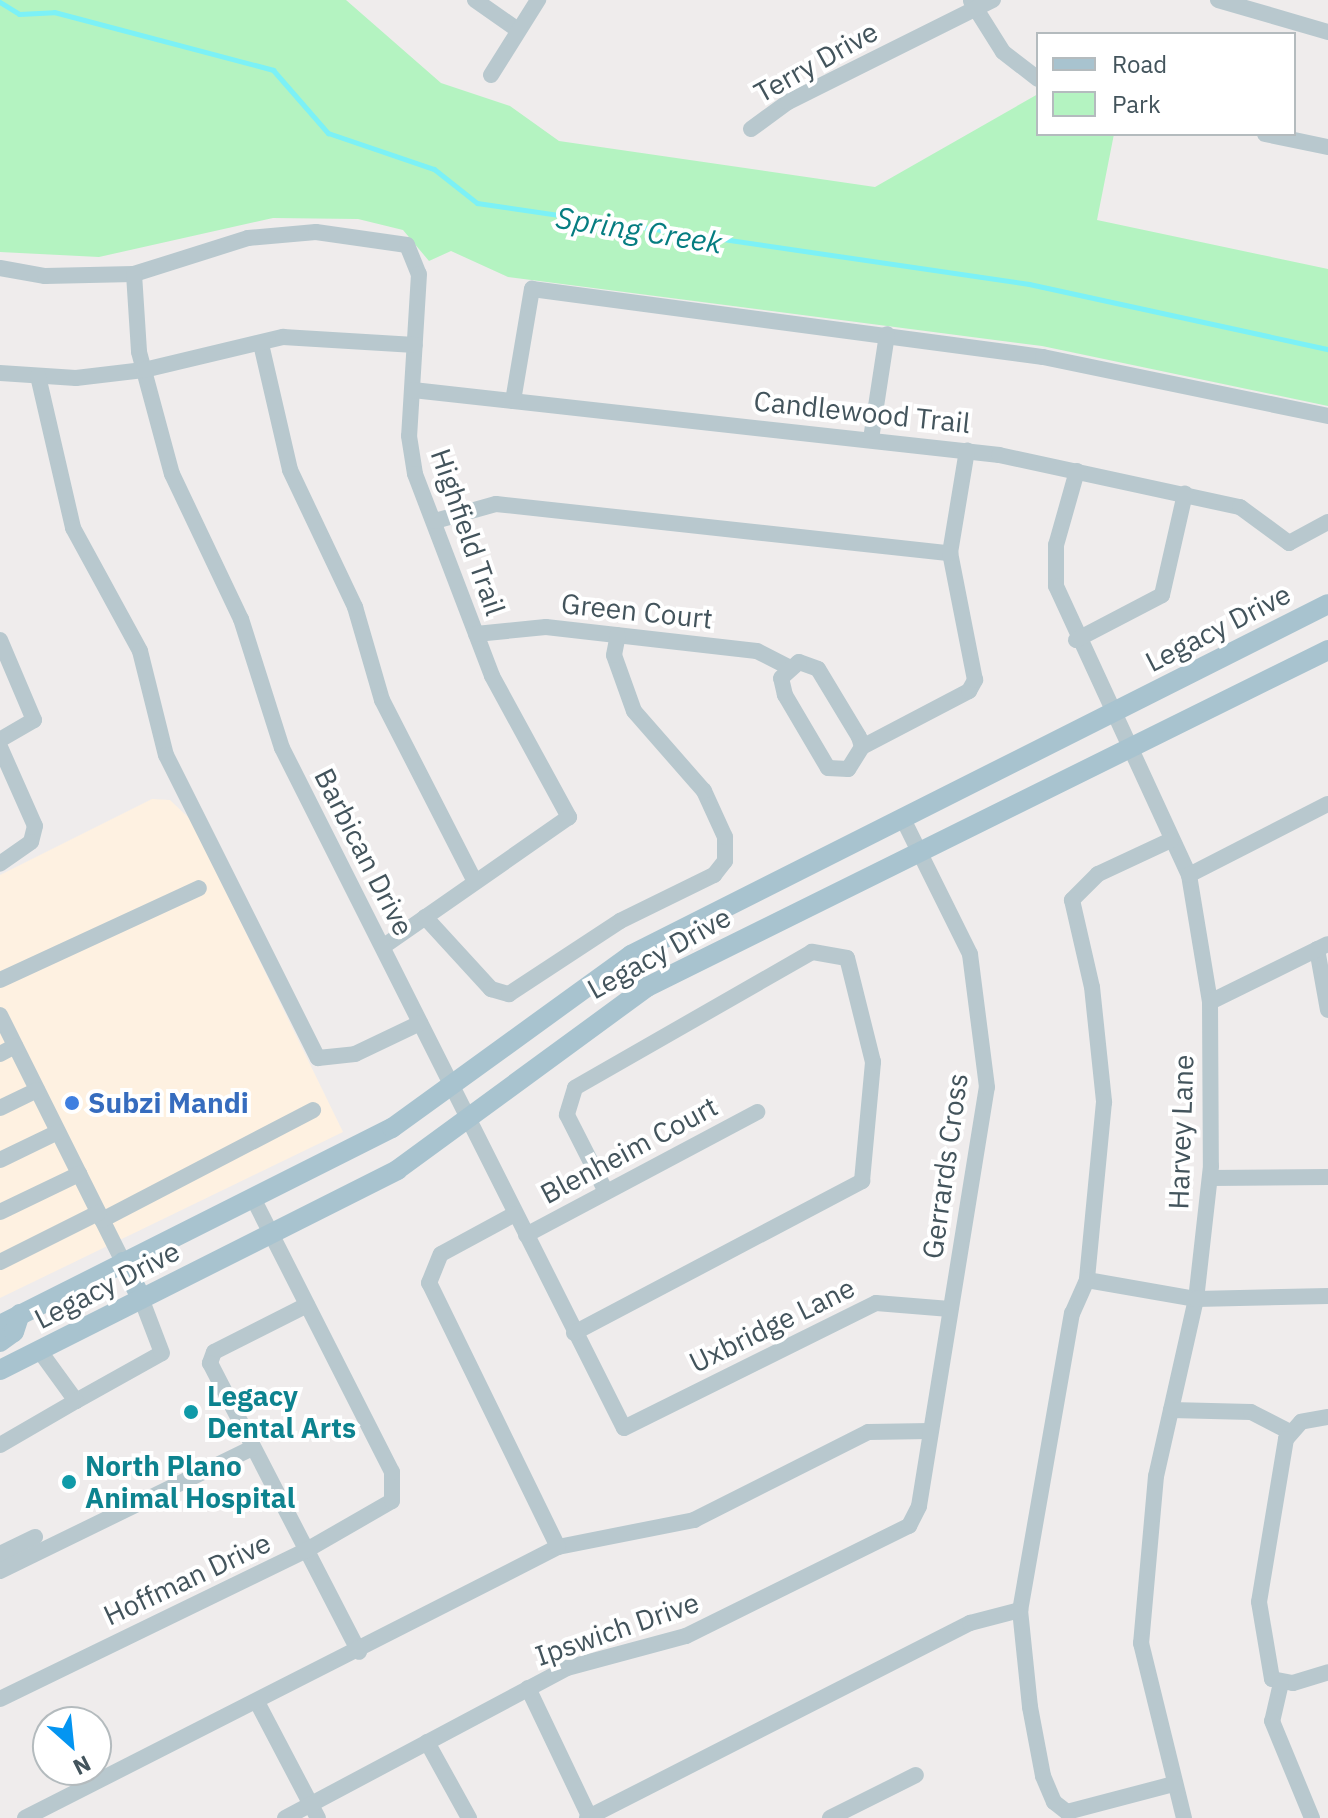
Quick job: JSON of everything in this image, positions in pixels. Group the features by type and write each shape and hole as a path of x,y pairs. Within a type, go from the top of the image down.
{"main road":[{"name":"Legacy Drive","path":"0,1325 254,1200 451,1089 552,1006 631,955 1328,604"},
{"name":"Legacy Drive","path":"0,1370 271,1236 468,1122 647,987 1124,745 1328,650"},
{"path":"123,1262 141,1298"},
{"path":"0,1342 14,1332 20,1314"}],"street":[{"path":"475,0 515,28"},
{"path":"491,75 515,28 538,0"},
{"name":"Terry Drive","path":"751,129 788,102 973,5 993,0"},
{"path":"1218,0 1328,32"},
{"path":"973,5 1003,52 1036,77"},
{"path":"1275,136 1328,147"},
{"name":"Highfield Trail","path":"134,274 279,234 370,234 407,245 419,274 411,457 476,634 522,740 569,817 475,882"},
{"path":"0,268 45,276 134,274"},
{"name":"Barbican Drive","path":"134,274 144,370 172,474 241,619 282,748 624,1428"},
{"path":"513,401 532,289 1043,357 1328,416"},
{"path":"871,439 887,334"},
{"path":"0,373 38,376 144,370 261,344 325,335 415,345"},
{"path":"261,344 290,470 355,607 382,700 475,882 384,946"},
{"path":"38,376 73,528 140,651 166,755 318,1058 355,1054 420,1023"},
{"name":"Candlewood Trail","path":"413,390 967,450 1185,494 1251,511 1289,543 1328,522"},
{"path":"789,667 781,678 785,695 828,768 848,769 862,747 969,691 975,680 950,553 967,450"},
{"name":"Harvey Lane","path":"1077,471 1054,567 1076,640 1189,875 1210,1002 1210,1178 1196,1299 1156,1476 1141,1643 1184,1818"},
{"path":"1076,640 1162,595 1185,494"},
{"path":"435,521 496,504 950,553"},
{"name":"Green Court","path":"476,634 546,627 757,651 789,667 799,662 818,669 862,747"},
{"path":"425,917 491,989 509,994 620,921 714,875 725,861 725,837 704,791 634,711 614,655 618,635"},
{"path":"0,640 34,720 0,740"},
{"path":"0,747 35,826 31,842 0,864"},
{"path":"1189,875 1328,804"},
{"name":"Gerrards Cross","path":"901,1531 919,1506 987,1087 982,1012 970,954 902,817"},
{"path":"1171,840 1098,874 1072,900 1094,1000 1104,1102 1087,1280 1072,1313 1020,1610 1030,1707 1054,1802 1078,1812 1174,1784"},
{"path":"0,980 199,888"},
{"path":"1210,1002 1322,947 1328,1010"},
{"path":"574,1333 862,1181 873,1062 847,958 812,952 575,1088 567,1115 606,1192"},
{"path":"0,1015 8,1050 37,1090 123,1262"},
{"path":"0,1108 37,1090"},
{"path":"0,1262 100,1217 313,1110"},
{"name":"Blenheim Court","path":"526,1235 757,1112"},
{"path":"0,1160 58,1132"},
{"path":"0,1212 79,1174"},
{"path":"1210,1178 1328,1177"},
{"path":"254,1200 307,1305 210,1357 252,1448 359,1652"},
{"path":"515,1214 441,1254 429,1283 558,1547"},
{"path":"1087,1280 1196,1299 1328,1296"},
{"path":"0,1445 162,1353 141,1298"},
{"name":"Uxbridge Lane","path":"624,1428 876,1303 950,1309"},
{"name":"Hoffman Drive","path":"0,1699 305,1551 392,1501 392,1472 307,1305"},
{"path":"39,1350 76,1401"},
{"path":"1171,1410 1251,1412 1290,1432 1328,1417"},
{"path":"25,1818 359,1652 558,1547 694,1520 868,1432 930,1431"},
{"path":"1281,1683 1267,1667 1259,1602 1290,1432"},
{"path":"0,1571 252,1448"},
{"name":"Ipswich Drive","path":"285,1818 314,1812 427,1742 567,1668 733,1616 901,1531"},
{"path":"0,1554 35,1537"},
{"path":"528,1688 589,1818 970,1623 1020,1610"},
{"path":"1281,1683 1328,1672"},
{"path":"1281,1683 1272,1721 1312,1818"},
{"path":"257,1702 314,1812"},
{"path":"427,1742 469,1818"},
{"path":"830,1818 916,1775"}],"shaded area":[{"path":"152,799 170,800 191,820 343,1132 0,1298 0,875"}],"green space":[{"path":"0,0 346,0 441,83 510,106 559,141 875,187 1036,95 1036,136 1114,136 1097,220 1328,269 1328,406 1042,346 508,277 451,251 429,261 403,230 358,219 273,218 99,257 0,252"}],"waterway":[{"name":"Spring Creek","path":"0,2 19,14 54,12 273,70 328,133 434,169 477,203 1029,284 1328,349"}],"place":[{"name":"Subzi Mandi","path":"72,1103"},
{"name":"Legacy Dental Arts","path":"191,1412"},
{"name":"North Plano Animal Hospital","path":"69,1482"}]}
